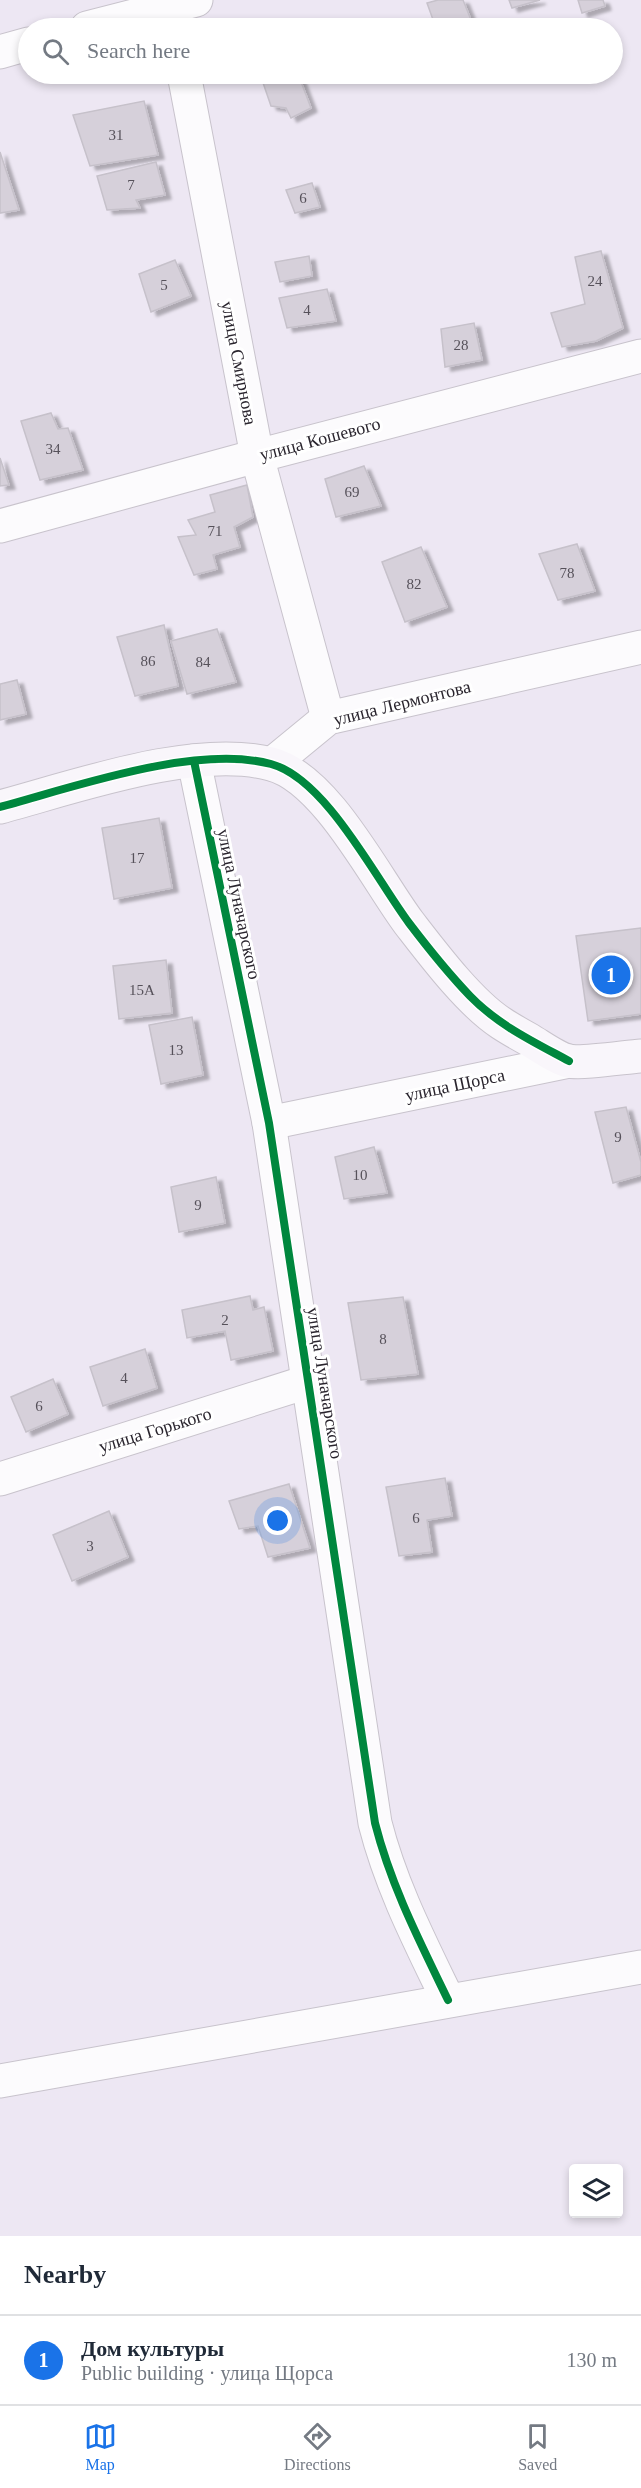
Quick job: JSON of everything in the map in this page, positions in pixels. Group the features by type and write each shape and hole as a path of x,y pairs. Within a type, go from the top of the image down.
{"street":[{"path":"135,18 178,9"},
{"path":"0,52 18,47"},
{"name":"улица Смирнова","path":"186,84 257,456 328,718"},
{"name":"улица Кошевого","path":"0,526 641,356"},
{"name":"улица Лермонтова","path":"272,764 328,718 641,647"},
{"path":"0,807 123,773 194,761 224,759 272,764 295,776 315,793 347,831 409,924 471,997 500,1023 569,1061"},
{"name":"улица Луначарского","path":"194,761 269,1123 310,1381 375,1823 385,1861 398,1895 448,2000"},
{"name":"улица Щорса","path":"269,1123 569,1061 641,1056"},
{"name":"улица Горького","path":"0,1479 310,1381"},
{"path":"0,2081 641,1967"}],"building":[{"path":"438,0 463,0 470,18 432,18 427,3"},
{"path":"509,0 540,0 512,8"},
{"path":"578,0 603,0 605,6 582,13"},
{"path":"263,84 302,84 311,108 291,118 286,108 271,106"},
{"path":"144,101 158,155 90,166 73,115"},
{"path":"0,152 19,210 0,213"},
{"path":"156,162 165,195 136,200 140,208 107,210 97,176"},
{"path":"312,183 320,207 295,213 286,190"},
{"path":"601,251 623,328 596,341 562,347 551,313 585,304 575,257"},
{"path":"309,256 312,276 280,282 275,262"},
{"path":"175,260 191,296 151,312 139,274"},
{"path":"327,289 336,321 287,328 279,298"},
{"path":"474,323 482,360 445,367 441,329"},
{"path":"51,413 58,429 68,428 83,470 40,480 21,421"},
{"path":"0,458 9,485 0,486"},
{"path":"364,466 381,506 336,517 325,479"},
{"path":"247,485 253,517 234,527 240,547 213,555 217,569 194,575 178,537 196,535 188,520 215,512 210,495"},
{"path":"577,544 595,591 558,600 539,554"},
{"path":"421,547 447,607 405,622 382,562"},
{"path":"164,625 178,686 135,696 117,637"},
{"path":"217,629 236,682 187,694 171,641"},
{"path":"17,680 26,714 0,720 0,684"},
{"path":"159,818 172,888 114,899 102,828"},
{"path":"641,928 641,1014 588,1021 576,936"},
{"path":"166,960 172,1013 119,1019 113,966"},
{"path":"192,1017 203,1075 161,1084 149,1025"},
{"path":"626,1107 641,1162 641,1175 613,1183 595,1112"},
{"path":"374,1147 387,1193 344,1199 335,1157"},
{"path":"216,1177 225,1223 179,1232 171,1187"},
{"path":"250,1296 253,1310 264,1307 273,1351 231,1360 225,1331 187,1338 182,1310"},
{"path":"403,1297 418,1374 361,1380 348,1303"},
{"path":"145,1349 157,1388 103,1406 90,1367"},
{"path":"53,1379 68,1414 26,1432 11,1397"},
{"path":"445,1478 452,1516 427,1520 432,1552 399,1556 386,1487"},
{"path":"289,1484 310,1548 268,1557 258,1526 239,1529 229,1501"},
{"path":"109,1511 128,1557 72,1581 53,1535"}],"cycle path":[{"path":"0,807 98,779 172,764 207,759 241,759 271,764 291,773 311,789 330,809 409,923 470,996 504,1024 569,1061"},
{"path":"194,761 269,1123 375,1823 398,1891 448,2000"}],"place":[{"name":"Дом культуры","path":"611,975"}]}
